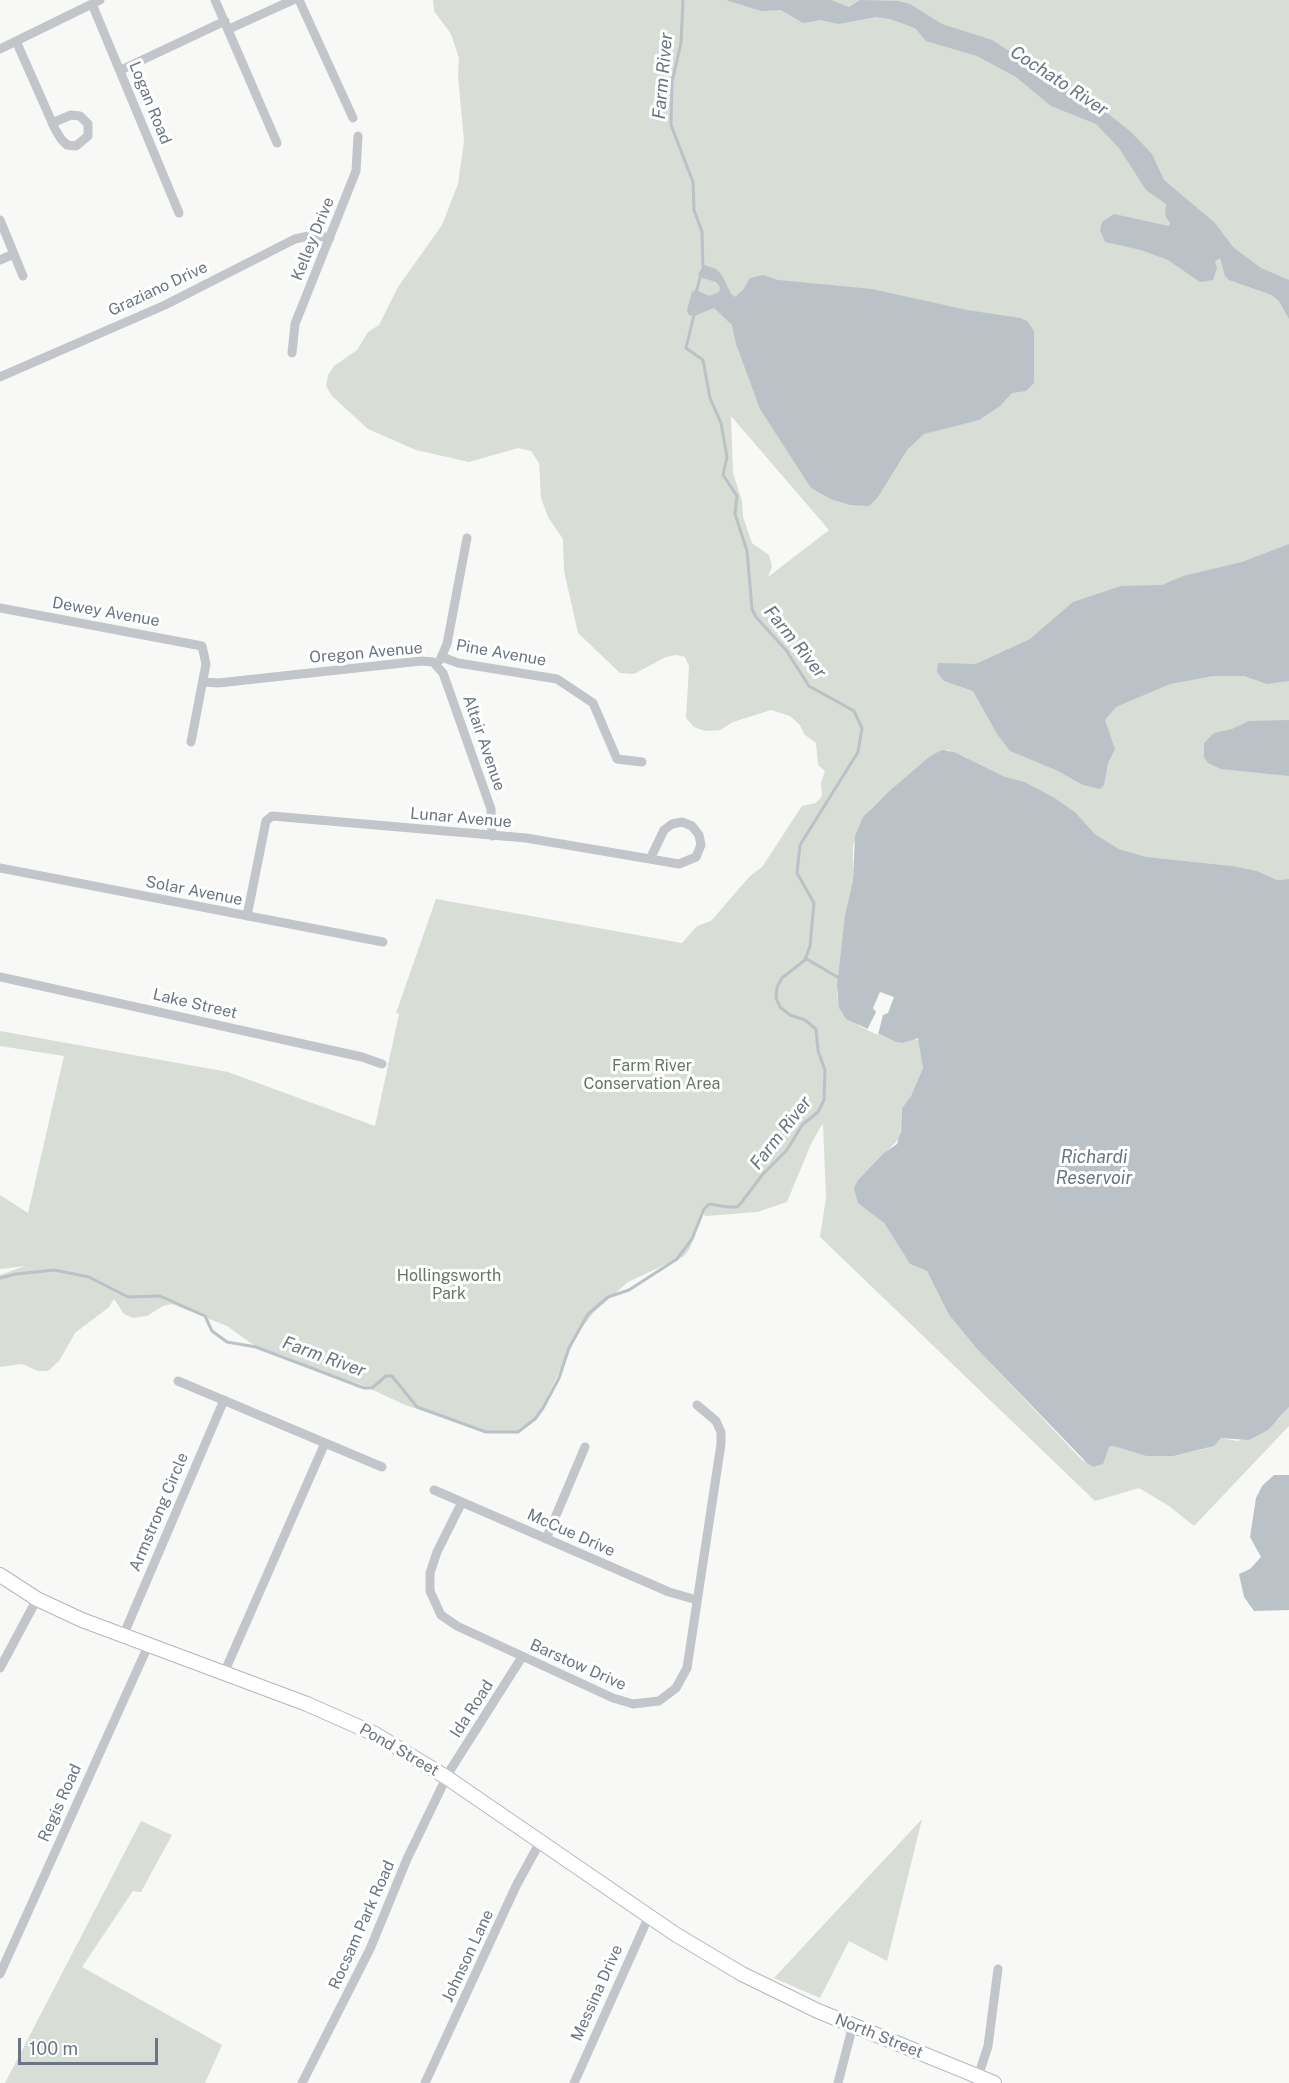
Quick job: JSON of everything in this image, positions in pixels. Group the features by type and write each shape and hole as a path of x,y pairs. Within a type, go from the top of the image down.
{"main road":[{"name":"Pond Street","path":"0,1575 37,1599 123,1636 356,1724 397,1745 649,1916 766,1987"},
{"name":"North Street","path":"766,1987 977,2080 994,2083"}],"street":[{"path":"215,0 277,143"},
{"path":"121,70 293,0"},
{"path":"299,0 353,118"},
{"path":"0,49 96,2"},
{"name":"Logan Road","path":"96,2 178,213"},
{"path":"16,41 52,123"},
{"name":"Kelley Drive","path":"292,353 295,324 356,171 358,136"},
{"path":"0,220 24,276"},
{"name":"Graziano Drive","path":"0,377 165,305 295,239 313,235 330,238"},
{"path":"0,260 14,254"},
{"name":"Oregon Avenue","path":"203,682 218,683 439,660 447,644 467,538"},
{"name":"Dewey Avenue","path":"0,608 195,643 204,650 206,664 203,682"},
{"name":"Pine Avenue","path":"439,660 550,676 585,696 597,708 617,759 625,762 642,762"},
{"name":"Altair Avenue","path":"439,660 491,809 492,836"},
{"path":"191,742 203,682"},
{"name":"Lunar Avenue","path":"247,916 268,817 535,840 679,864 690,861 699,851 699,835 689,824 672,824 662,833 650,859"},
{"name":"Solar Avenue","path":"0,868 383,942"},
{"name":"Lake Street","path":"0,976 362,1057 382,1064"},
{"path":"178,1381 382,1467"},
{"name":"Armstrong Circle","path":"123,1636 224,1400"},
{"name":"Barstow Drive","path":"462,1502 431,1566 430,1586 435,1605 441,1615 522,1657 619,1701 633,1704 653,1703 670,1693 684,1676 721,1438 716,1421 697,1405"},
{"path":"224,1673 325,1443"},
{"path":"546,1539 585,1447"},
{"name":"McCue Drive","path":"434,1490 675,1595 697,1600"},
{"path":"0,1668 37,1599"},
{"name":"Regis Road","path":"0,1974 148,1646"},
{"name":"Ida Road","path":"446,1778 522,1657"},
{"name":"Rocsam Park Road","path":"302,2083 370,1949 407,1859 446,1778"},
{"name":"Johnson Lane","path":"425,2083 520,1879 540,1842"},
{"name":"Messina Drive","path":"574,2083 649,1916"},
{"path":"977,2080 988,2046 998,1969"},
{"path":"838,2083 853,2025"}],"green space":[{"path":"433,0 1289,0 1289,879 1277,880 1257,871 1233,866 1147,857 1119,849 1095,834 1075,812 1055,798 1025,782 1003,776 948,750 930,756 870,809 853,845 853,880 845,915 837,995 842,1014 861,1027 896,1042 903,1043 914,1038 920,1041 923,1068 911,1096 902,1108 900,1138 858,1180 877,1217 884,1223 910,1264 927,1271 949,1315 977,1349 1082,1460 1094,1467 1099,1466 1109,1447 1113,1446 1146,1456 1174,1456 1208,1448 1221,1438 1238,1441 1279,1419 1289,1407 1289,1426 1194,1526 1169,1506 1139,1488 1095,1501 820,1237 826,1198 823,1123 811,1144 787,1202 757,1212 706,1216 701,1212 690,1248 684,1256 628,1282 594,1312 579,1331 537,1418 517,1432 490,1432 405,1405 360,1384 318,1371 285,1356 262,1351 227,1326 172,1304 163,1306 147,1316 133,1318 124,1314 114,1299 109,1307 75,1333 59,1361 48,1371 38,1371 22,1364 0,1367 0,1275 25,1266 0,1269 0,1195 28,1213 64,1056 0,1046 0,1031 228,1072 375,1126 399,1014 396,1013 436,899 682,943 697,926 711,921 750,876 762,867 802,806 816,803 822,796 821,783 825,771 818,765 816,743 805,735 799,724 790,716 771,710 733,722 720,730 705,731 694,727 686,718 689,666 685,657 677,655 666,657 634,674 620,673 578,633 564,571 563,539 548,517 541,498 539,463 531,451 518,448 469,462 416,450 368,429 332,396 326,386 328,375 334,366 357,350 368,332 379,325 398,287 442,225 458,184 464,141 458,75 459,58 451,34 434,11","holes":["731,416 829,530 768,577 772,566 769,555 752,543 743,517 742,501 733,473"]},
{"path":"922,1819 887,1961 849,1941 820,1998 774,1978"},
{"path":"141,1821 172,1835 141,1892 133,1891 82,1967 222,2045 205,2083 5,2083"}],"water":[{"path":"726,0 831,0 849,7 860,0 899,1 910,4 942,24 992,40 1106,112 1131,132 1152,154 1164,180 1215,223 1233,247 1261,268 1289,280 1289,319 1279,301 1272,295 1229,280 1225,276 1220,258 1215,261 1217,268 1213,280 1200,282 1168,260 1141,250 1105,242 1100,230 1102,222 1114,214 1169,226 1170,223 1165,215 1166,204 1146,190 1119,148 1096,124 1051,106 1016,77 977,56 926,41 915,28 890,19 876,17 838,24 821,20 803,23 781,10 761,11"},
{"path":"704,265 716,269 722,275 731,294 735,297 743,290 750,278 763,275 778,280 872,289 967,310 1020,318 1027,321 1034,331 1034,383 1026,391 1012,393 1000,406 979,420 924,434 907,450 878,497 869,506 850,505 831,499 811,488 760,409 736,344 732,325 714,308 694,316 689,315 687,310 692,292 696,290 709,296 719,292 720,287 716,282 702,278 698,274"},
{"path":"1289,544 1289,681 1267,684 1244,676 1213,676 1170,684 1116,707 1105,720 1115,749 1108,763 1104,785 1100,789 1083,785 1056,770 1010,751 997,734 973,691 944,681 937,672 938,663 976,664 1030,639 1073,602 1121,586 1162,585 1183,576 1242,562"},
{"path":"1289,720 1289,776 1221,769 1208,763 1204,757 1204,743 1214,733 1232,729 1249,721"},
{"name":"Richardi Reservoir","path":"942,750 954,752 1003,776 1025,782 1055,798 1075,812 1095,834 1119,849 1147,857 1233,866 1257,871 1277,880 1289,879 1289,1407 1268,1430 1249,1440 1221,1438 1214,1446 1174,1456 1146,1456 1113,1446 1109,1447 1103,1464 1094,1467 1088,1464 977,1349 949,1315 927,1271 910,1264 884,1223 858,1203 854,1188 858,1180 884,1153 897,1144 901,1131 902,1108 911,1096 923,1068 918,1038 903,1043 896,1042 846,1019 839,1008 837,986 845,915 853,880 855,836 863,817 888,792 930,756"},
{"path":"1274,1475 1289,1475 1289,1610 1254,1611 1244,1597 1239,1574 1250,1569 1261,1557 1250,1537 1256,1498 1262,1486"}],"pier":[{"path":"880,992 894,997 888,1013 883,1015 878,1035 867,1030 876,1012 873,1008"}],"waterway":[{"name":"Farm River","path":"683,0 681,43 672,82 671,125 693,182 694,210 702,232 703,267"},
{"name":"Farm River","path":"696,293 701,274"},
{"name":"Farm River","path":"0,1278 54,1270 89,1277 128,1297 160,1296 205,1316 212,1331 227,1342 256,1347 364,1388 372,1388 386,1376 392,1376 417,1407 486,1432 518,1432 535,1419 543,1408 559,1378 569,1348 588,1314 608,1297 629,1290 677,1259 692,1239 704,1209 709,1204 737,1207 763,1174 787,1150 802,1125 818,1112 824,1100 825,1070 818,1051 816,1029 805,1020 790,1015 780,1007 776,998 777,987 782,978 805,960 810,946 814,903 797,873 800,845 858,752 862,728 854,711 809,686 786,650 756,617 752,609 747,551 735,514 737,496 723,475 727,457 721,423 710,398 703,360 686,348 694,315"},
{"path":"805,958 839,978"}],"water label":[{"name":"Cochato River","path":"1059,81"}],"park label":[{"name":"Farm River Conservation Area","path":"652,1075"},
{"name":"Hollingsworth Park","path":"449,1285"}]}
